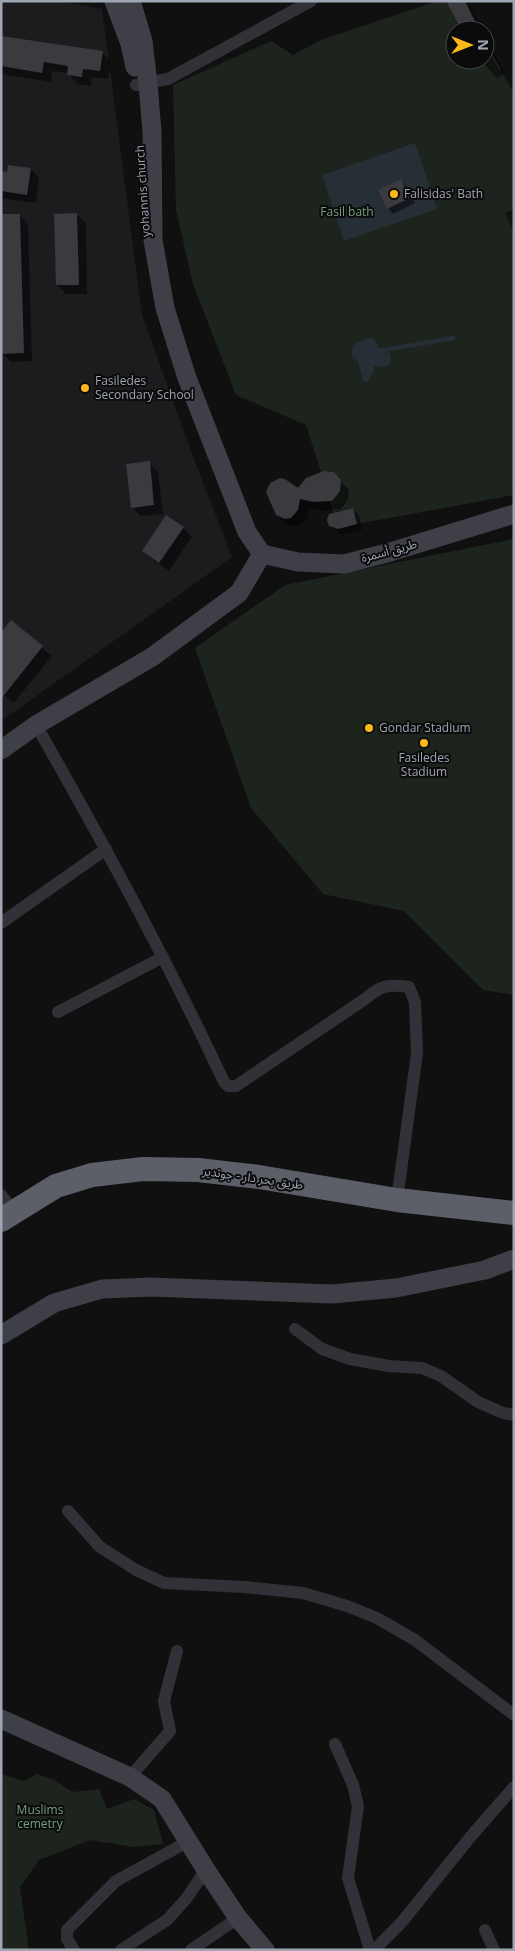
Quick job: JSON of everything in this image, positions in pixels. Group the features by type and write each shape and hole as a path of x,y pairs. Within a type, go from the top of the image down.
{"highway":[{"name":"طريق بحر دار - جوندير","path":"5,1209 56,1186 92,1175 143,1169 198,1170 259,1177 397,1200 514,1213"}],"street":[{"path":"1,750 36,725 152,657 239,593 262,554 247,532 187,378 165,308 154,240 152,132 142,84 114,1"},
{"path":"131,1 143,41 142,84"},
{"path":"142,84 168,79 311,1"},
{"name":"طريق أسمرة","path":"262,554 298,562 344,564 387,553 514,514"},
{"path":"36,725 106,848 163,957 224,1082 231,1087 236,1086 286,1054 365,1000 375,991 387,985 410,987 415,1002 417,1053 397,1200"},
{"path":"1,923 106,848"},
{"path":"58,1012 163,957"},
{"path":"1,1335 54,1303 102,1289 151,1287 332,1294 396,1288 484,1270 514,1259"},
{"path":"295,1329 322,1349 350,1359 389,1366 422,1368 441,1376 478,1402 503,1413 514,1415"},
{"path":"68,1511 100,1547 136,1570 164,1582 303,1593 347,1606 377,1618 415,1640 514,1715"},
{"path":"130,1777 170,1731 164,1701 177,1651"},
{"path":"1,1719 130,1777 162,1799 238,1918 265,1950"},
{"path":"335,1744 353,1785 358,1806 348,1878 370,1950"},
{"path":"374,1950 401,1923 472,1835 514,1787"},
{"path":"74,1950 67,1939 67,1930 116,1881 188,1841"},
{"path":"121,1950 167,1920 186,1899 206,1870"},
{"path":"191,1950 238,1918"},
{"path":"485,1930 494,1950"}],"shaded area":[{"name":"Fasiledes Secondary School","path":"1,1 59,1 102,9 142,315 195,462 232,557 1,721"},
{"path":"415,143 437,209 344,241 322,175"},
{"path":"368,338 374,338 378,345 378,351 390,353 391,362 387,366 374,366 374,372 367,382 363,381 358,361 351,355 353,345"}],"green space":[{"name":"Fasil bath","path":"438,1 465,1 474,20 445,20 445,70 495,70 495,59 514,94 514,495 357,524 353,508 333,512 329,498 340,491 341,480 332,472 321,472 306,425 236,395 193,284 176,210 173,85 271,41 293,55 321,40"},
{"name":"Gondar Stadium","path":"514,539 514,995 483,990 404,911 323,894 251,808 195,648 285,585"},
{"name":"Muslims cemetry","path":"1,1774 24,1781 37,1774 54,1780 73,1792 99,1789 107,1809 134,1799 154,1810 163,1844 134,1847 90,1840 39,1860 20,1887 29,1950 1,1950"}],"building":[{"path":"446,1 465,1 474,20 456,20"},
{"path":"1,36 103,51 100,71 83,69 82,77 67,75 68,66 44,62 42,73 1,66"},
{"path":"8,165 31,168 27,195 1,191 1,171 7,172"},
{"name":"Falisidas' Bath","path":"401,179 410,198 387,209 378,190"},
{"path":"77,213 79,285 56,285 54,214"},
{"path":"1,214 20,214 24,353 1,354"},
{"path":"150,461 154,505 131,508 126,464"},
{"path":"324,471 334,472 341,480 340,491 332,501 313,502 300,499 298,510 291,518 285,519 276,515 266,492 270,483 280,478 285,479 298,488 306,478"},
{"path":"353,508 357,524 338,529 329,526 327,520 329,514"},
{"path":"166,515 184,527 159,563 142,551"},
{"path":"11,620 43,646 1,699 1,632"}],"waterway":[{"path":"378,351 453,338"}],"place":[{"name":"Falisidas' Bath","path":"394,194"},
{"name":"Fasiledes Secondary School","path":"85,388"},
{"name":"Gondar Stadium","path":"369,728"},
{"name":"Fasiledes Stadium","path":"424,743"}]}
